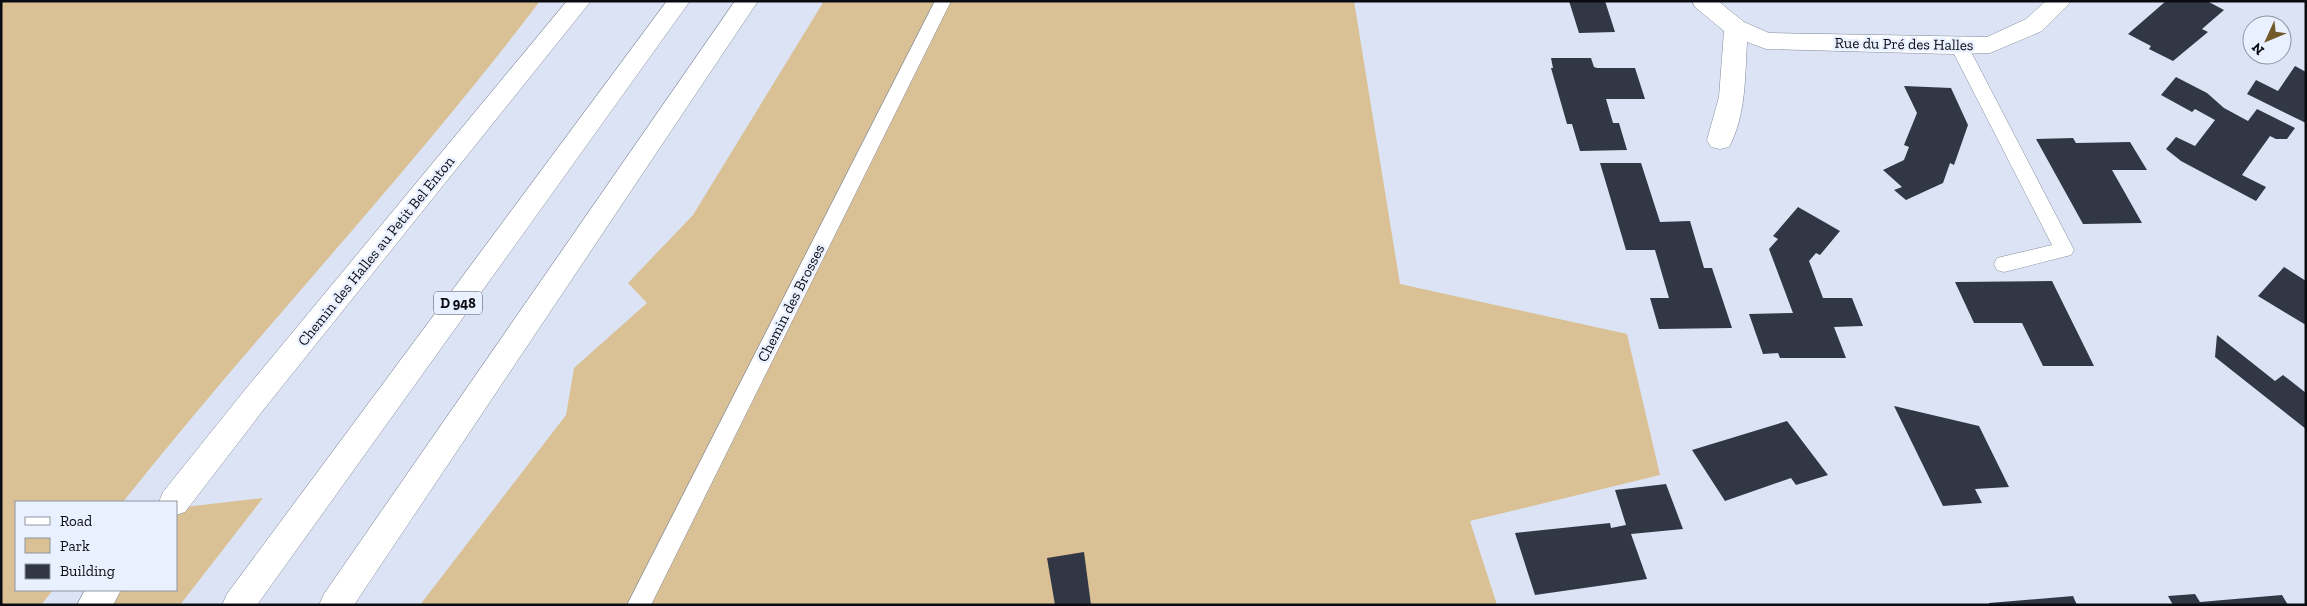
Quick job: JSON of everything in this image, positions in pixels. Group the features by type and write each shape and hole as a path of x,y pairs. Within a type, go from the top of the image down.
{"main road":[{"name":"Chemin des Halles au Petit Bel Enton","path":"175,501 260,393 580,1"},
{"name":"D 948","path":"238,605 679,1"},
{"path":"334,605 747,1"},
{"name":"Rue du Pré des Halles","path":"1703,1 1736,28 1766,41 1959,46 1990,44 2034,25 2061,1"},
{"path":"1720,140 1731,97 1736,28"},
{"path":"93,605 104,591"}],"lane":[{"name":"Chemin des Brosses","path":"639,605 943,1"},
{"path":"1959,46 2064,250 2004,264"}],"green space":[{"path":"1,1 540,1 439,128 227,376 124,501 15,501 15,591 52,591 41,605 1,605"},
{"path":"824,1 1354,1 1400,284 1627,334 1660,475 1470,521 1497,605 420,605 566,415 574,368 647,303 628,283 693,215"},
{"path":"263,498 180,605 92,605 104,591 178,591 178,508"}],"building":[{"path":"1569,1 1605,1 1615,32 1579,33"},
{"path":"2166,1 2207,1 2224,10 2202,29 2208,32 2173,61 2149,49 2151,46 2128,34"},
{"path":"1551,58 1591,58 1594,67 1597,68 1635,68 1645,99 1606,99 1613,123 1619,123 1627,150 1580,151 1572,124 1567,124 1551,68 1553,68"},
{"path":"2295,66 2306,72 2306,123 2247,94 2256,80 2278,91"},
{"path":"2176,77 2207,93 2224,108 2248,121 2257,109 2295,128 2287,139 2276,139 2270,136 2242,175 2266,187 2256,201 2181,161 2166,149 2176,137 2195,146 2215,120 2195,109 2192,112 2161,95"},
{"path":"1904,86 1951,88 1968,125 1954,165 1950,163 1943,183 1906,200 1894,190 1902,187 1883,170 1904,160 1909,147 1904,145 1917,113"},
{"path":"2073,138 2076,143 2130,142 2147,170 2112,170 2142,223 2083,224 2036,139"},
{"path":"1600,163 1641,163 1660,222 1690,221 1704,268 1712,268 1732,328 1659,329 1650,298 1669,298 1655,250 1626,250"},
{"path":"1798,207 1840,231 1820,255 1816,253 1809,261 1823,298 1852,298 1863,326 1834,327 1846,358 1780,358 1778,353 1763,354 1749,314 1793,313 1769,249 1778,239 1773,236"},
{"path":"2284,267 2306,281 2306,325 2258,296"},
{"path":"2052,281 2094,366 2043,366 2022,323 1974,323 1955,282"},
{"path":"2217,335 2275,381 2283,375 2306,393 2306,429 2215,357"},
{"path":"1894,406 1979,426 2009,487 1975,489 1982,503 1943,506"},
{"path":"1787,421 1828,475 1796,485 1791,478 1725,501 1692,450"},
{"path":"1666,484 1683,529 1631,534 1647,579 1535,595 1515,533 1610,523 1611,528 1626,525 1615,490"},
{"path":"1084,552 1091,605 1055,605 1047,558"},
{"path":"2195,594 2200,602 2282,595 2288,605 2173,605 2168,596"},
{"path":"2073,596 2077,605 1989,605 1989,603"}]}
